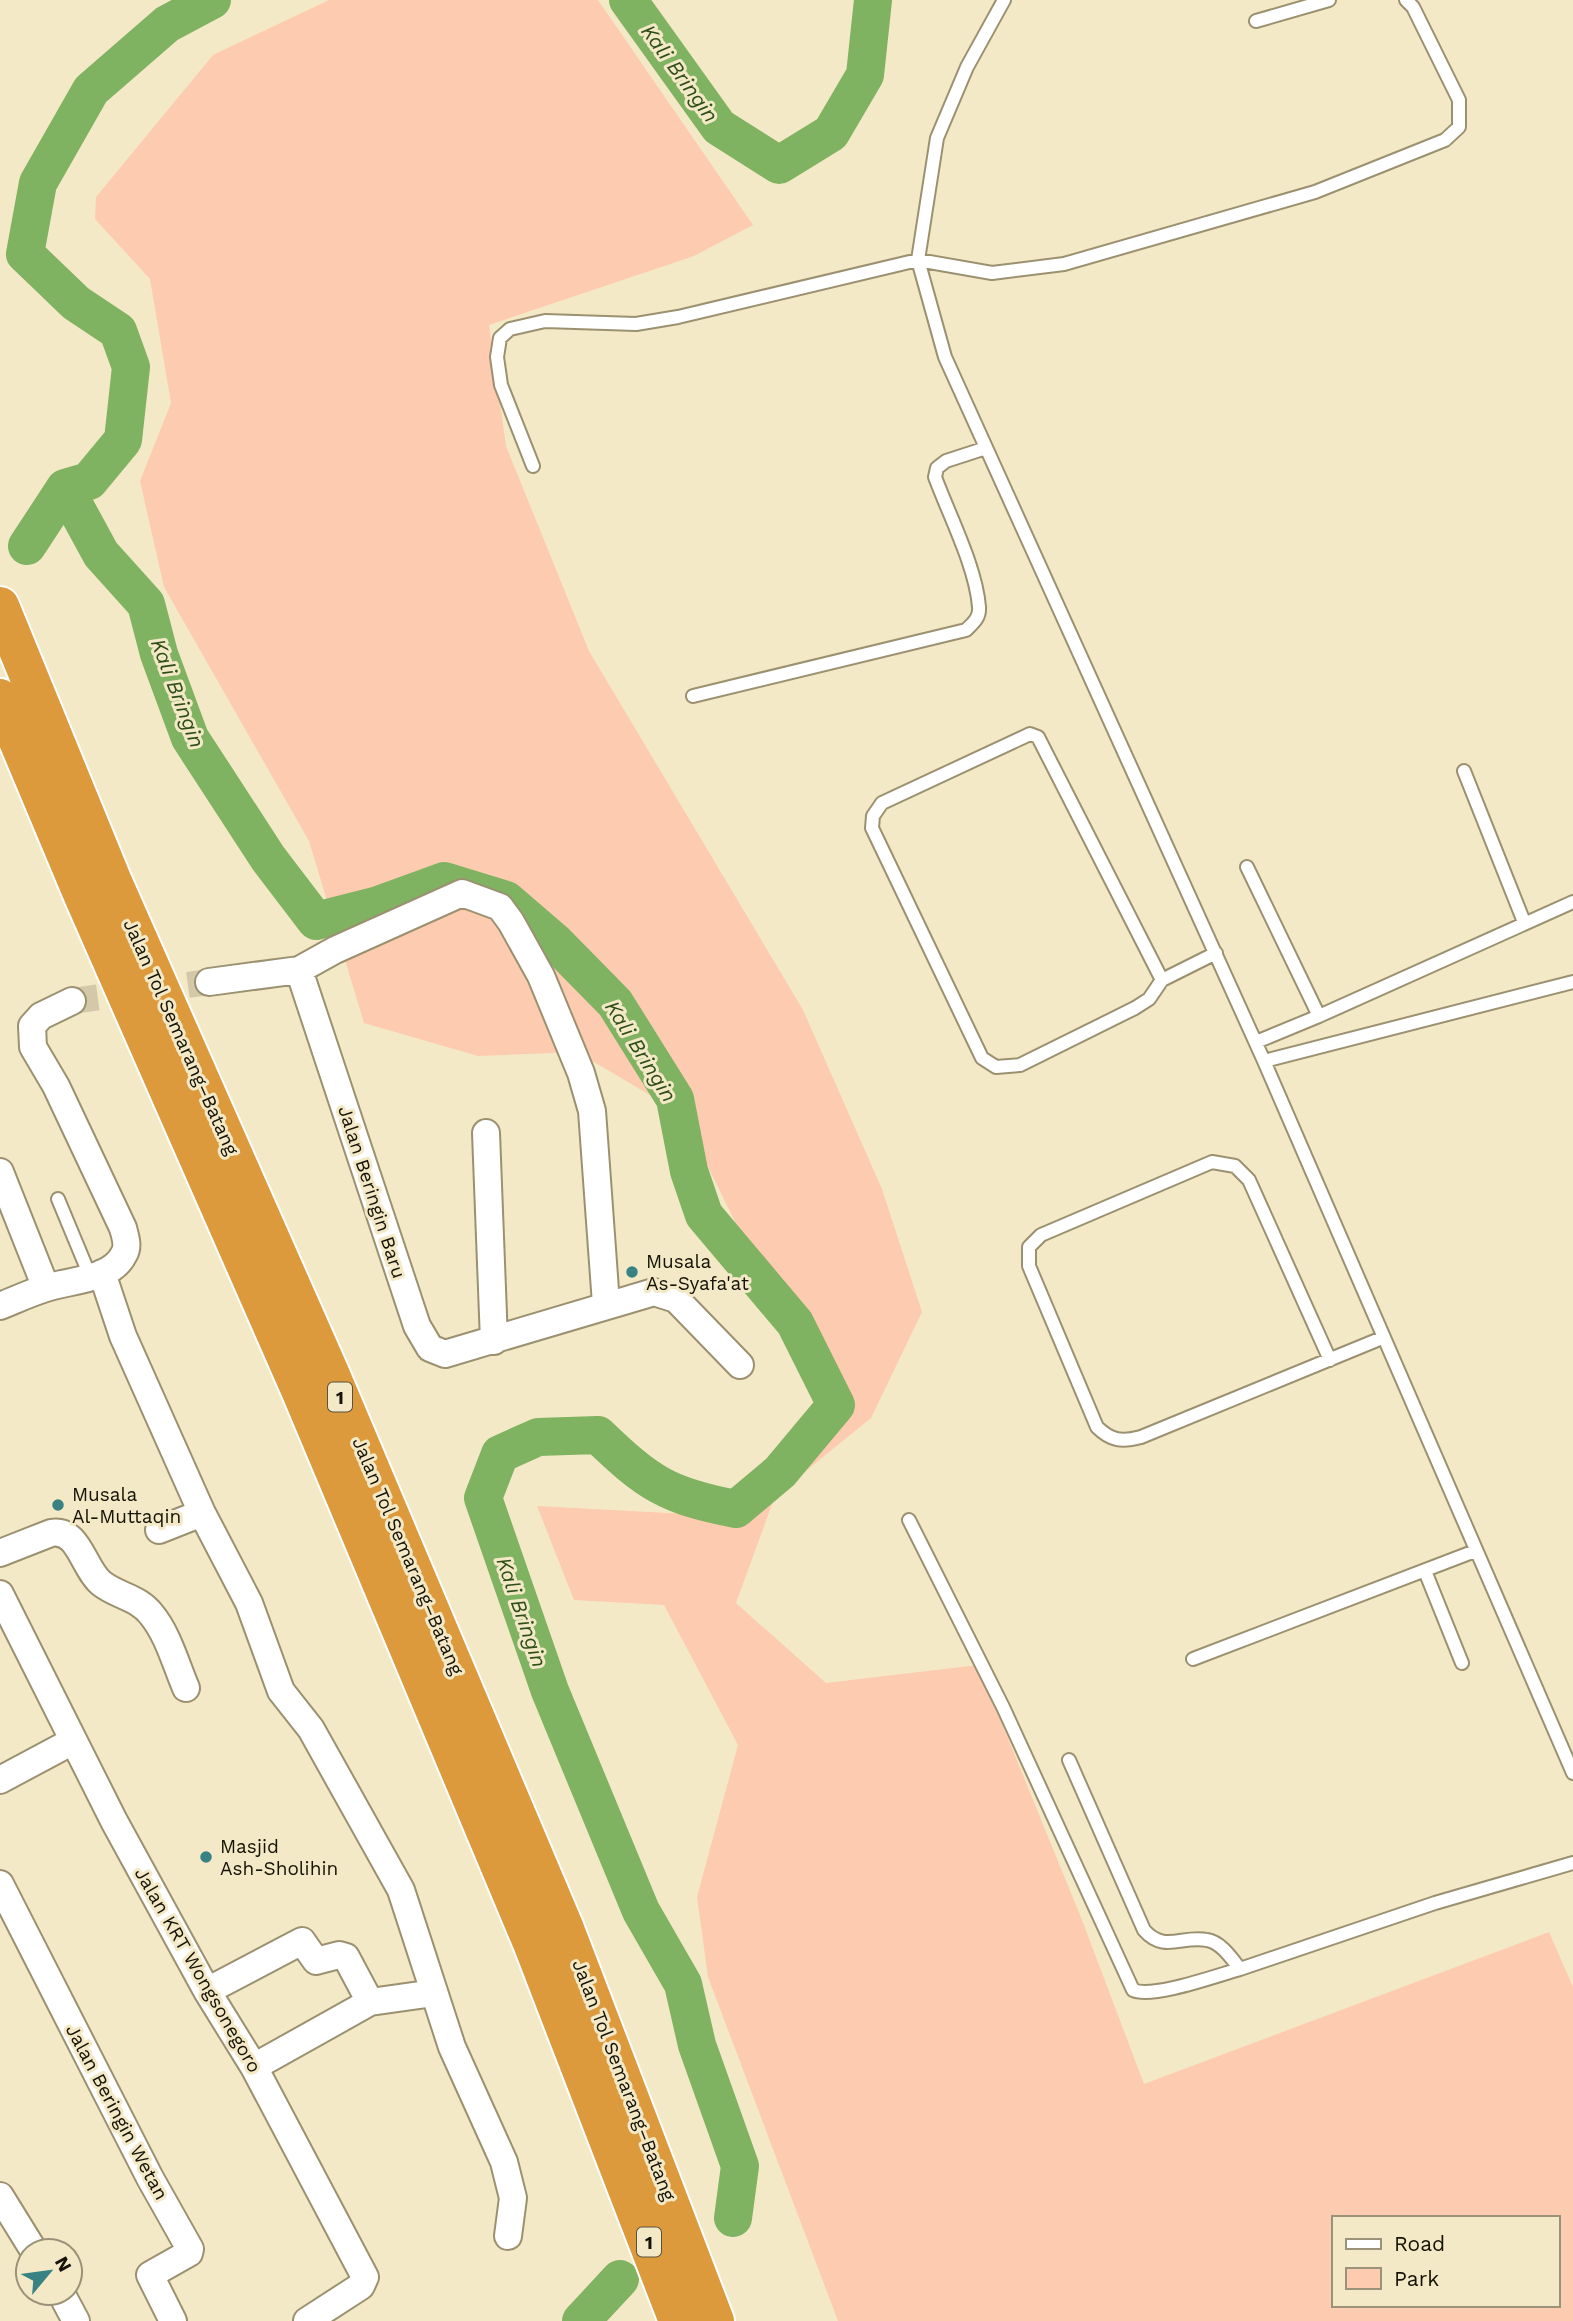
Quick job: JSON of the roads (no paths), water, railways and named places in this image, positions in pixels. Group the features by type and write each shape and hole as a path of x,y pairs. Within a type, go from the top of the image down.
{"highway":[{"name":"Jalan Tol Semarang–Batang","path":"2,610 113,882 330,1373 560,1916 683,2298 715,2321"},
{"name":"Jalan Tol Semarang–Batang","path":"0,698 83,896 301,1392 532,1943 648,2188"}],"street":[{"path":"209,982 299,970 335,950 462,893 500,907 511,922 559,1014 592,1111 606,1304"},
{"name":"Jalan Beringin Baru","path":"299,970 417,1326 430,1348 444,1354 570,1319 606,1304 654,1292 676,1299 740,1366"},
{"path":"0,1306 46,1288 96,1275 117,1264 125,1253 127,1243 123,1228 56,1086 33,1047 32,1026 41,1016 72,1001"},
{"path":"486,1133 494,1341"},
{"path":"0,1172 46,1288"},
{"path":"96,1275 202,1513 249,1603 281,1691 310,1729 401,1890 452,2047 504,2162 513,2198 508,2236"},
{"path":"159,1530 202,1513"},
{"path":"0,1553 51,1533 59,1532 70,1536 102,1583 138,1601 151,1613 186,1688"},
{"name":"Jalan KRT Wongsonegoro","path":"0,1594 73,1741 207,1991 254,2067 365,2277 361,2286 307,2321"},
{"path":"0,1780 73,1741"},
{"name":"Jalan Beringin Wetan","path":"0,1884 144,2166 190,2249 149,2275 173,2321"},
{"path":"207,1991 302,1941 316,1961 339,1955 346,1957 370,2002"},
{"path":"254,2067 370,2002 435,1993"},
{"path":"0,2196 25,2237"}],"lane":[{"path":"1004,0 967,66 937,138 918,260 945,357 1256,1042 1382,1338 1573,1773"},
{"path":"1256,21 1329,0"},
{"path":"533,467 501,385 497,357 500,338 510,329 545,321 636,324 677,317 918,260 992,273 1064,264 1315,192 1445,139 1458,127 1459,100 1413,7 1406,0"},
{"path":"693,696 966,630 976,621 979,609 971,574 935,477 937,468 946,461 985,448"},
{"path":"1162,980 1038,737 1030,734 882,803 873,816 873,828 982,1059 996,1067 1020,1065 1135,1008 1149,999 1162,980 1216,953"},
{"path":"1464,771 1524,922"},
{"path":"1247,867 1319,1016"},
{"path":"1256,1042 1573,902"},
{"path":"1264,1061 1573,982"},
{"path":"1330,1360 1249,1180 1236,1166 1212,1162 1041,1236 1029,1247 1029,1266 1097,1427 1108,1438 1126,1441 1141,1437 1330,1360 1382,1338"},
{"path":"58,1199 96,1275"},
{"path":"909,1520 1003,1707 1133,1990 1142,1993 1163,1990 1240,1969 1435,1903 1573,1863"},
{"path":"1193,1659 1475,1551"},
{"path":"1425,1571 1462,1663"},
{"path":"1069,1760 1144,1930 1151,1939 1163,1944 1208,1940 1221,1947 1240,1969"}],"waterway":[{"name":"Kali Bringin","path":"212,0 167,24 91,90 38,183 25,254 76,303 118,331 131,367 123,440 89,481 65,488 101,554 146,604 159,654 190,738 268,858 316,921 375,906 444,881 506,900 556,943 615,1003 675,1099 689,1171 704,1215 795,1323 836,1405 780,1472 736,1509 692,1499 660,1485 631,1465 598,1435 538,1437 500,1454 483,1498 550,1691 641,1911 683,1984 697,2045 740,2166 733,2218"},
{"name":"Kali Bringin","path":"628,0 719,127 779,165 831,133 865,75 873,0"},
{"path":"27,546 65,488"},
{"name":"Kali Bringin","path":"581,2321 620,2279"}],"tunnel":[{"path":"72,1001 209,982"}],"place":[{"name":"Musala As-Syafa'at","path":"632,1272"},
{"name":"Musala Al-Muttaqin","path":"58,1505"},
{"name":"Masjid Ash-Sholihin","path":"206,1857"}]}
